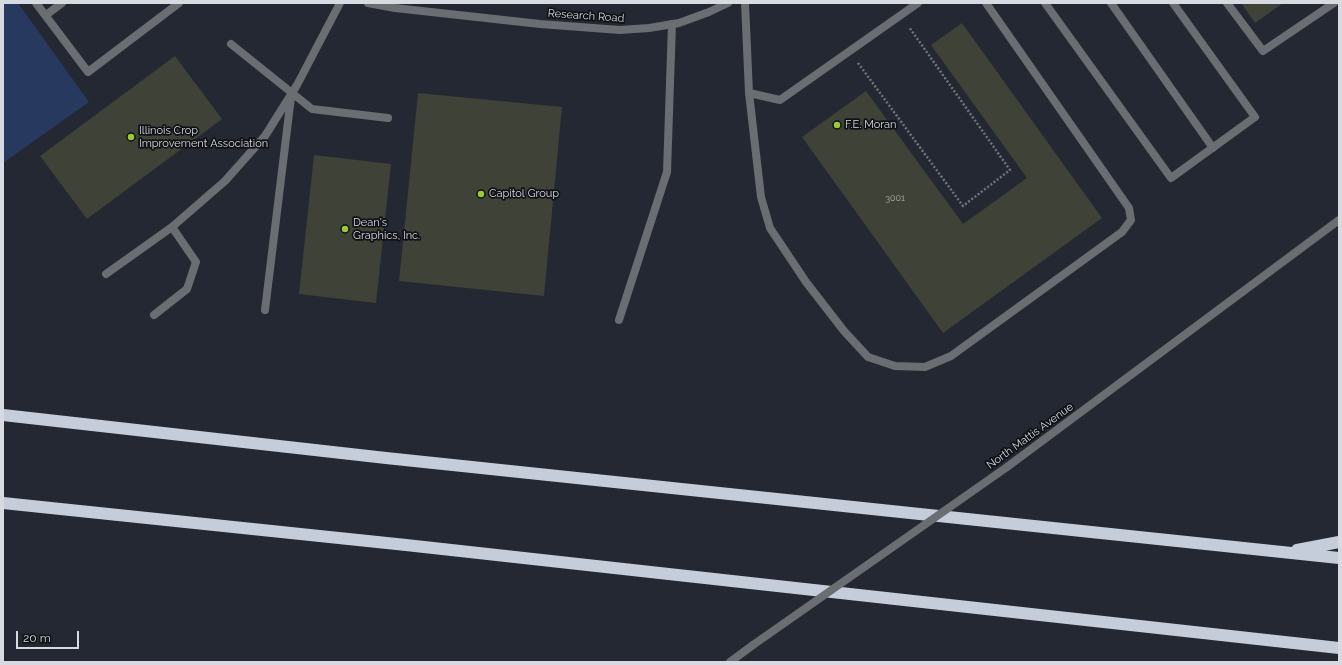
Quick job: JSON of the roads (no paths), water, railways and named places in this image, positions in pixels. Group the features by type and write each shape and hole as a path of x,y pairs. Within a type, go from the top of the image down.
{"highway":[{"path":"3,415 386,458 1339,558"},
{"path":"3,503 422,547 1339,648"},
{"path":"1282,552 1339,542"}],"street":[{"path":"36,3 88,72 179,3"},
{"path":"46,15 62,3"},
{"path":"106,274 172,227 225,181 265,136 292,94 340,3"},
{"name":"Research Road","path":"368,3 395,8 540,24 620,30 649,28 672,24 709,12 728,3"},
{"path":"745,3 749,93 761,197 770,228 811,288 844,331 868,357 895,366 925,366 951,356 1122,232 1131,220 1129,208 986,3"},
{"path":"749,93 780,100 918,3"},
{"path":"1045,3 1171,178 1255,118 1173,3"},
{"path":"1111,3 1213,148"},
{"path":"1227,3 1262,52 1334,3"},
{"path":"620,320 667,172 672,24"},
{"path":"231,44 312,109 388,118"},
{"path":"265,310 292,94"},
{"name":"North Mattis Avenue","path":"730,662 1007,467 1339,220"},
{"path":"154,315 187,289 196,262 172,227"}],"place":[{"name":"F.E. Moran","path":"837,125"},
{"name":"Illinois Crop Improvement Association","path":"131,137"},
{"name":"Capitol Group","path":"481,194"},
{"name":"Dean's Graphics, Inc.","path":"345,229"}]}
